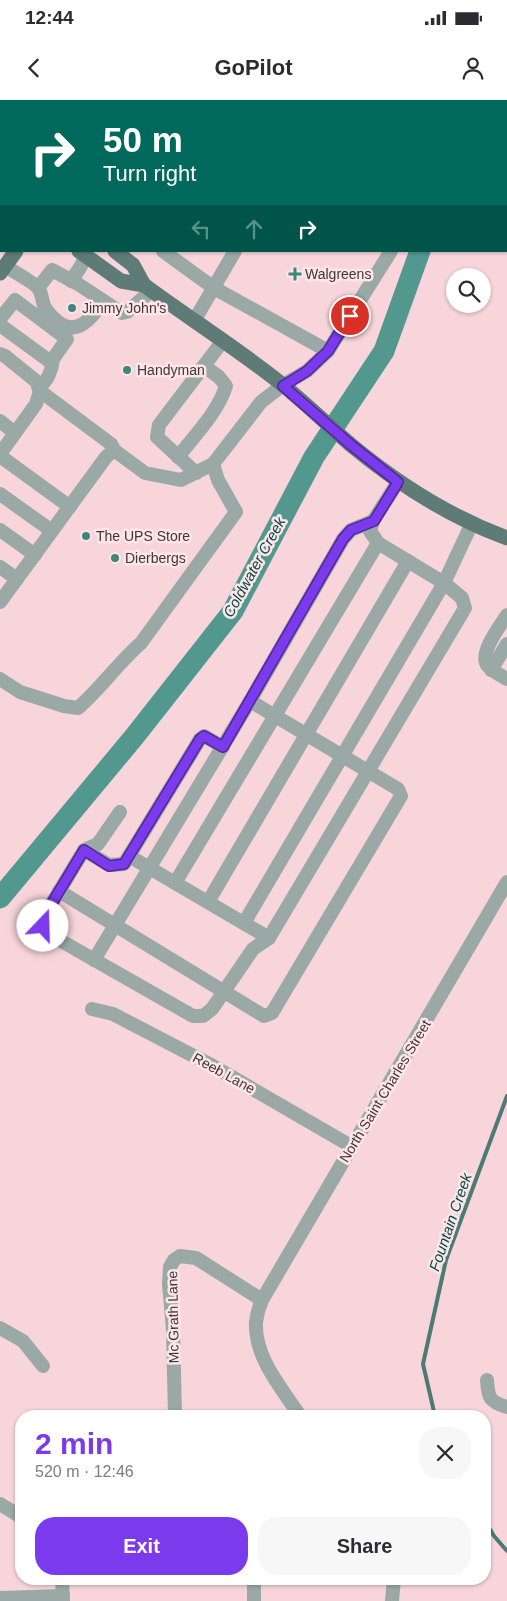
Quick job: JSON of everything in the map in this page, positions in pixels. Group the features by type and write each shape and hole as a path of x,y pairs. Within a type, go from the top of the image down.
{"main road":[{"path":"7,263 24,252"},
{"path":"116,252 133,264 147,288"},
{"path":"82,253 121,281 147,288 194,320 283,386 351,445 398,482 472,523 507,538"}],"street":[{"path":"164,252 214,288 328,351"},
{"path":"194,320 235,252"},
{"path":"39,389 111,444 114,450 145,474 181,480 213,464 261,402 307,371 328,351 390,252"},
{"path":"71,281 81,266 82,253"},
{"path":"7,263 38,288 44,306 50,314 61,324 70,328 87,322 103,301"},
{"path":"38,288 52,270 122,314 127,312 147,288"},
{"path":"0,319 15,300 67,338 53,359 50,372 39,389"},
{"path":"0,325 48,360 53,359"},
{"path":"196,473 157,436 159,425 222,342"},
{"path":"0,354 37,382 39,389 36,404 0,455 70,507"},
{"path":"178,457 208,418 223,395 226,386 219,377 204,366"},
{"path":"0,421 16,433"},
{"path":"0,602 106,457 114,450"},
{"path":"0,679 20,692 64,706 78,708 91,697 126,656 142,643 236,512 218,480 213,464"},
{"path":"120,812 98,844 84,850 43,918 43,926 49,934 193,1016 203,1016 212,1009 253,948 269,938 465,608 462,598 444,583 378,543 370,531 398,482"},
{"path":"0,494 52,531"},
{"path":"94,960 114,924 223,747 343,539 351,530 374,521"},
{"path":"244,923 444,583 472,523"},
{"path":"0,530 35,554"},
{"path":"174,883 378,543"},
{"path":"208,902 408,561"},
{"path":"0,566 17,579"},
{"path":"498,674 486,663 484,657 486,650 507,615"},
{"path":"498,674 507,644"},
{"path":"498,674 507,657"},
{"path":"59,891 264,1016 272,1013 400,796 398,789 250,701"},
{"path":"84,850 109,866 124,864 200,739 204,736 223,747"},
{"path":"129,856 269,938"},
{"name":"North Saint Charles Street","path":"296,1410 266,1363 258,1344 256,1323 262,1300 507,882"},
{"name":"Reeb Lane","path":"92,1009 113,1014 213,1066 351,1146"},
{"name":"Mc Grath Lane","path":"175,1410 173,1330 169,1284 170,1268 174,1260 180,1256 196,1258 262,1300"},
{"path":"0,1328 23,1341 43,1366"},
{"path":"487,1380 488,1395 495,1404 507,1407"},
{"path":"0,1504 15,1513"},
{"path":"0,1598 63,1599 62,1585"},
{"path":"254,1585 254,1601"},
{"path":"392,1601 393,1585"}],"waterway":[{"name":"Coldwater Creek","path":"0,898 134,737 233,611 314,457 384,351 420,252"},
{"name":"Fountain Creek","path":"434,1410 423,1364 446,1260 507,1096"},
{"name":"Fountain Creek","path":"491,1531 507,1551"}],"place":[{"name":"Walgreens","path":"295,274"},
{"name":"Jimmy John's","path":"72,308"},
{"name":"Handyman","path":"127,370"},
{"name":"The UPS Store","path":"86,536"},
{"name":"Dierbergs","path":"115,558"}],"route":[{"path":"43,926 43,918 84,850 109,866 124,864 200,739 204,736 223,747 343,539 351,530 374,521 398,482 351,445 283,386 307,371 328,351 350,316"}]}
